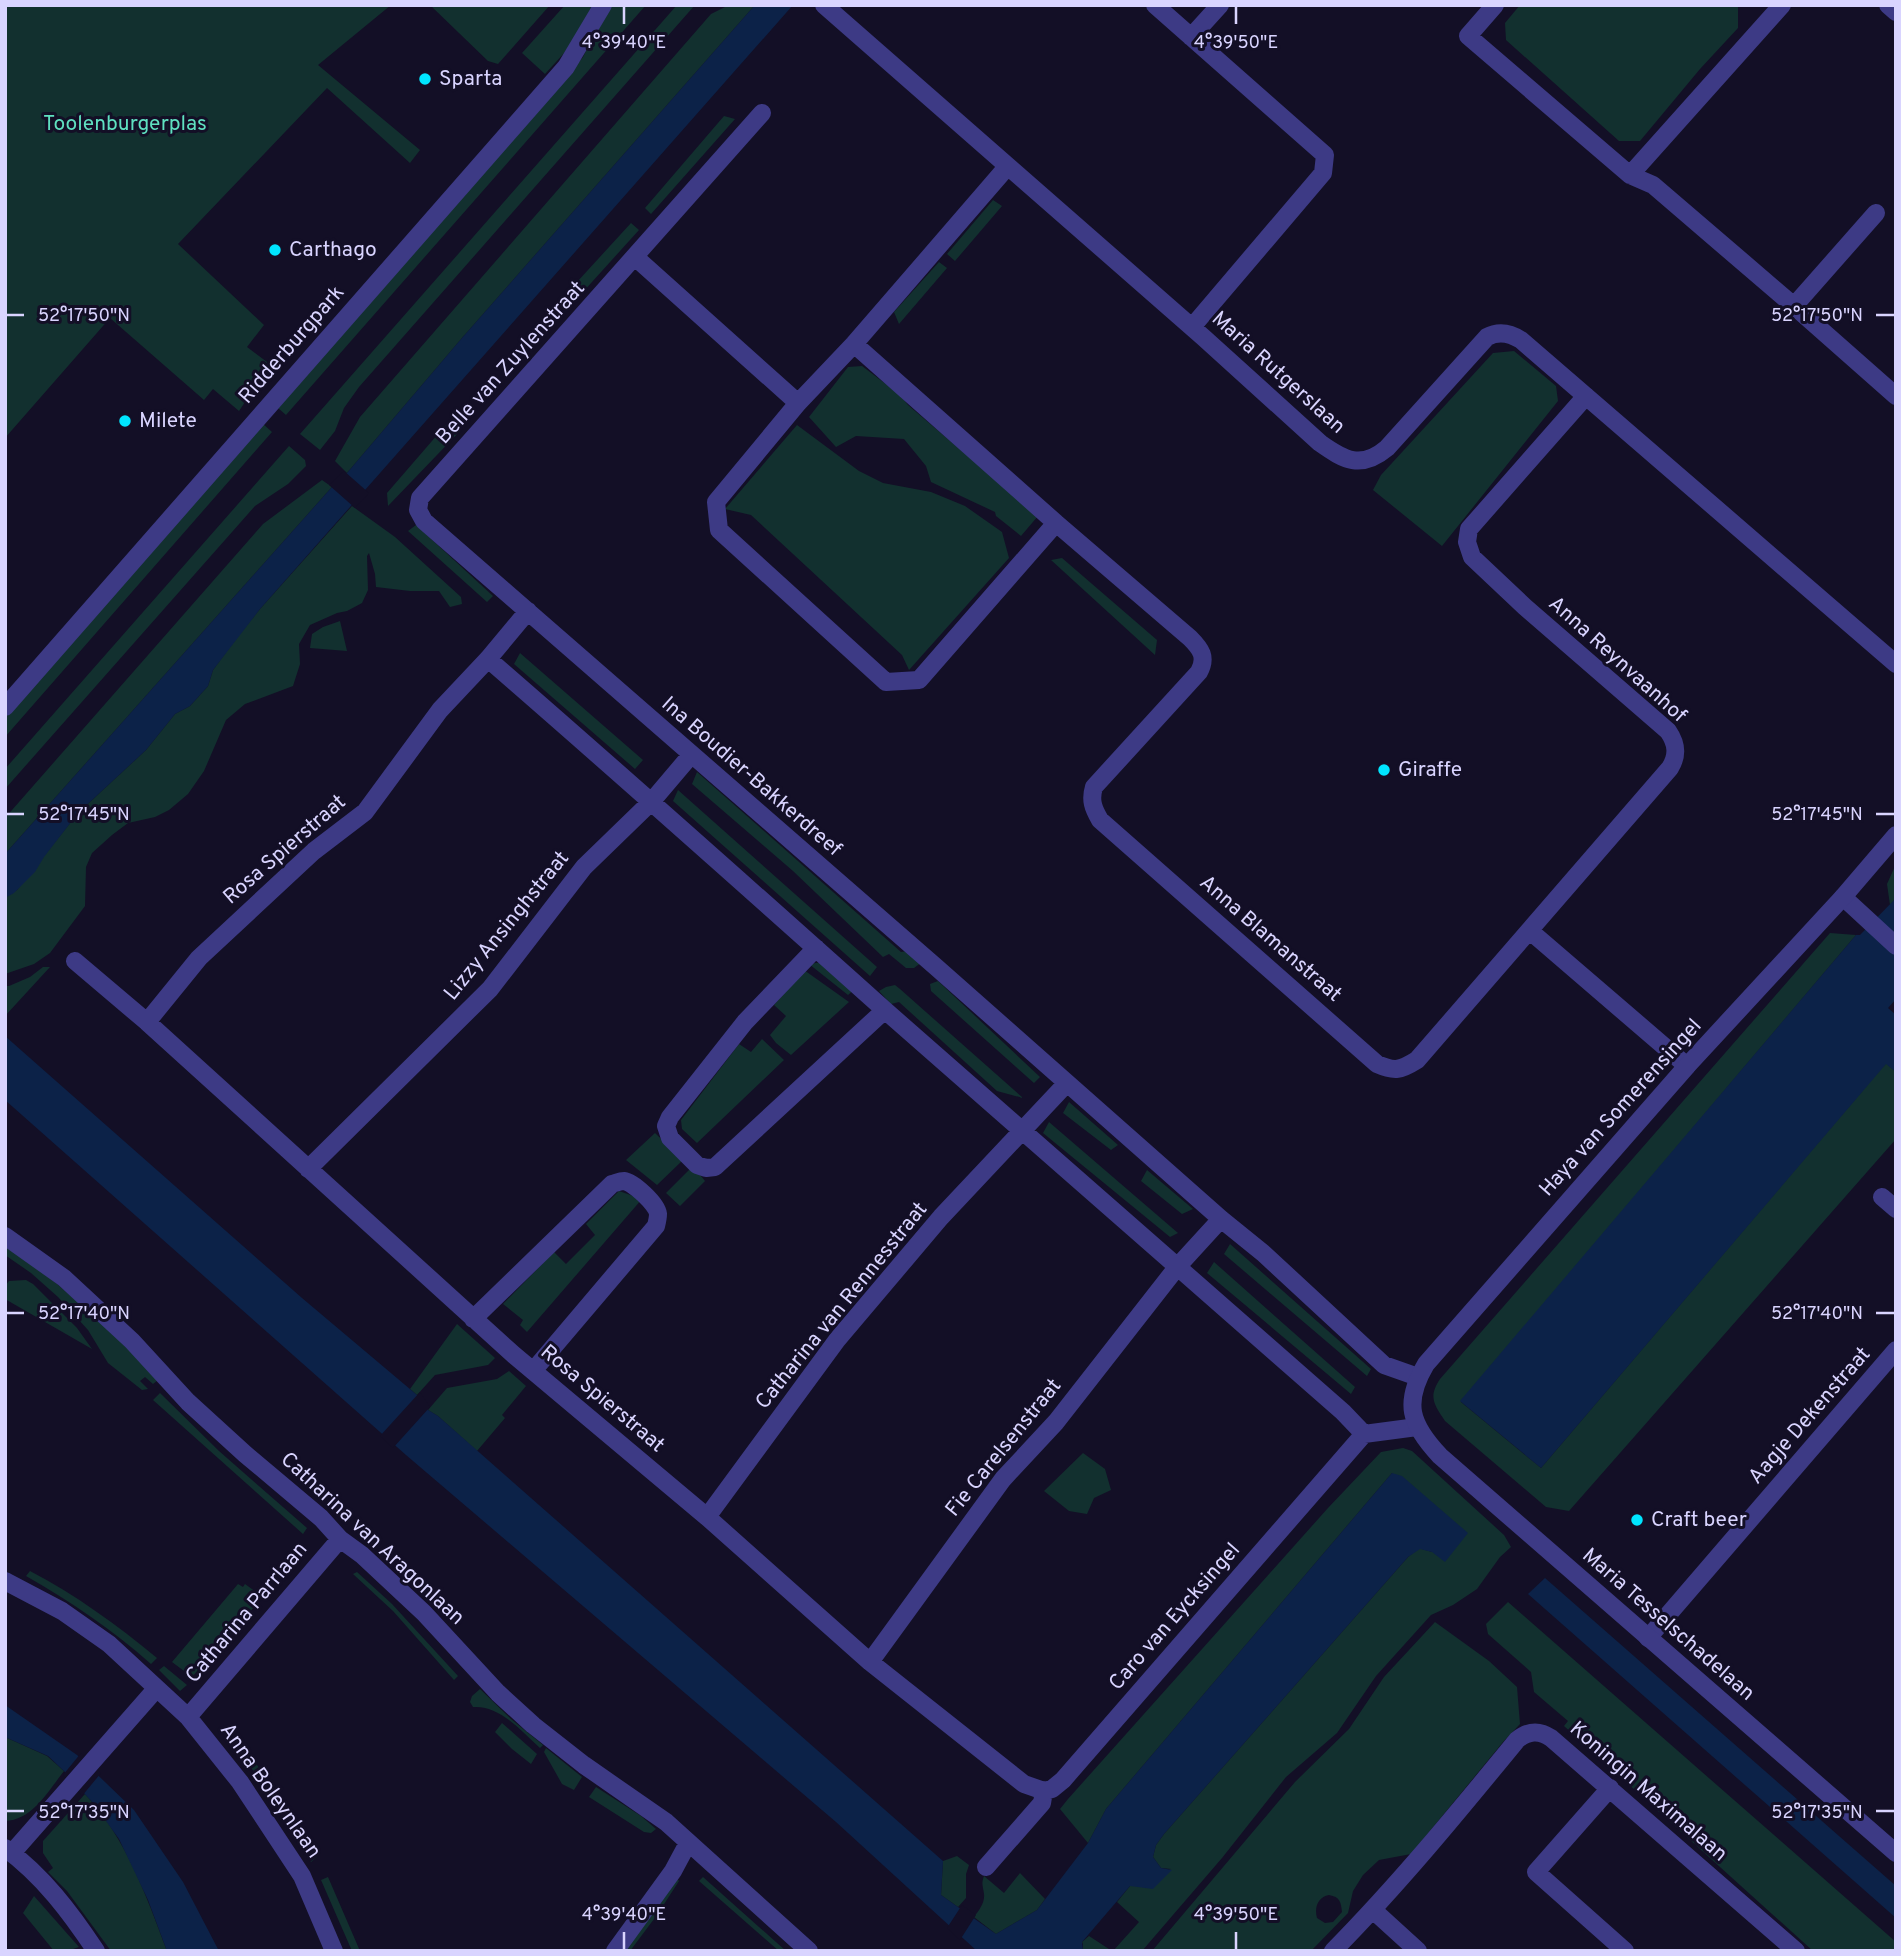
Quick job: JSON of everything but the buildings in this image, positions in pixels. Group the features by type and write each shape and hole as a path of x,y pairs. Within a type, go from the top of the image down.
{"street":[{"name":"Ridderburgpark","path":"5,707 566,67 603,5"},
{"name":"Maria Rutgerslaan","path":"824,5 1192,327 1320,443 1341,458 1362,461 1375,458 1387,449 1487,337 1493,334 1512,335 1896,664"},
{"path":"1155,5 1325,155 1324,173 1192,327"},
{"path":"1191,37 1220,5"},
{"path":"1495,5 1468,36 1630,175 1653,185 1896,396"},
{"path":"1888,5 1896,12"},
{"path":"1630,175 1774,8"},
{"name":"Belle van Zuylenstraat","path":"420,498 762,113"},
{"path":"855,344 1056,523 919,680 886,681 719,530 716,502 798,403 855,344 1007,167"},
{"path":"1794,306 1875,213"},
{"path":"635,257 798,403"},
{"name":"Anna Reynvaanhof","path":"1586,396 1469,529 1467,542 1472,556 1525,607 1668,731 1676,748"},
{"name":"Ina Boudier-Bakkerdreef","path":"420,498 418,510 424,521 1221,1219 1263,1252 1384,1365 1418,1377"},
{"name":"Anna Blamanstraat","path":"1056,523 1190,638 1204,657 1199,672 1094,787 1091,796 1093,808 1100,820 1377,1064 1389,1069 1403,1069 1417,1060 1670,768 1675,760 1676,748"},
{"name":"Rosa Spierstraat","path":"147,1022 199,958 314,851 365,812 440,710 528,611"},
{"path":"488,659 1178,1266 1343,1412 1364,1434 1417,1427"},
{"name":"Lizzy Ansinghstraat","path":"308,1169 490,989 584,867 652,801 691,755"},
{"name":"Haya van Somerensingel","path":"1417,1427 1412,1406 1413,1391 1426,1364 1687,1066 1843,897 1896,835"},
{"path":"1843,897 1896,946"},
{"path":"1531,931 1687,1066"},
{"path":"816,948 745,1022 670,1117 666,1126 670,1138 698,1165 715,1167 885,1010"},
{"name":"Rosa Spierstraat","path":"75,961 147,1022 473,1319 707,1517 870,1662 1024,1784 1044,1791"},
{"path":"1021,1130 1066,1083"},
{"name":"Catharina van Rennesstraat","path":"707,1517 838,1339 941,1217 1021,1130"},
{"path":"473,1319 612,1184 628,1182 649,1199 659,1216 656,1226 533,1371"},
{"path":"1178,1266 1221,1219"},
{"name":"Catharina van Aragonlaan","path":"5,1236 64,1278 132,1341 188,1402 321,1518 340,1539 362,1555 424,1613 498,1693 533,1726 666,1822 809,1951"},
{"name":"Fie Carelsenstraat","path":"870,1662 1003,1479 1056,1422 1178,1266"},
{"name":"Aagje Dekenstraat","path":"1648,1637 1896,1350"},
{"name":"Maria Tesselschadelaan","path":"1417,1427 1427,1443 1440,1456 1896,1853"},
{"name":"Caro van Eycksingel","path":"986,1867 1042,1803 1044,1791 1052,1789 1063,1780 1364,1434"},
{"name":"Catharina Parrlaan","path":"188,1717 340,1539"},
{"name":"Anna Boleynlaan","path":"5,1581 62,1611 109,1644 188,1717 240,1782 302,1876 334,1951"},
{"path":"96,1951 72,1915 47,1885 8,1850 61,1797 156,1689"},
{"name":"Koningin Maximalaan","path":"1333,1951 1446,1827 1517,1740 1536,1732 1551,1738 1796,1951"},
{"path":"1610,1788 1536,1872 1625,1951"},
{"path":"615,1951 673,1871 688,1843"},
{"path":"1373,1910 1418,1951"}],"green space":[{"name":"Toolenburgerplas","path":"5,5 391,5 318,65 420,150 410,163 327,88 178,244 264,325 247,347 275,368 251,393 239,411 213,389 204,400 110,318 5,438"},
{"path":"430,5 550,5 498,64 488,61"},
{"path":"565,5 596,5 565,52 545,74 522,53"},
{"path":"609,5 646,5 286,415 278,408 583,57"},
{"path":"677,5 695,5 359,387 344,408 335,431 320,450 300,434"},
{"path":"729,5 755,5 347,473 335,461 360,417 711,14"},
{"path":"1520,5 1738,5 1738,28 1640,141 1619,141 1506,40 1505,23"},
{"path":"724,116 735,119 651,214 645,208"},
{"path":"993,200 1002,206 955,261 947,254"},
{"path":"631,223 639,230 535,345 523,341"},
{"path":"939,262 947,268 899,324 894,312"},
{"path":"1514,351 1556,386 1558,401 1442,546 1373,490 1381,475 1493,353"},
{"path":"862,366 899,394 908,405 1038,516 1021,536 996,516 995,512 931,482 926,466 904,439 856,436 836,447 809,417 848,367"},
{"path":"451,419 461,430 388,506 387,493"},
{"path":"262,423 272,432 5,737 5,716"},
{"path":"797,425 859,471 883,483 931,492 965,506 1002,532 1009,558 909,670 902,655 751,515 725,509"},
{"path":"289,446 305,460 306,466 288,484 255,506 5,789 5,769"},
{"path":"322,480 332,487 5,854 5,818 263,524"},
{"path":"352,506 395,537 461,597 462,604 450,607 439,591 376,587 369,553 368,590 362,603 310,625 299,644 300,664 293,686 245,704 226,720 204,771 188,794 169,810 155,817 128,823 92,853 86,867 85,906 50,953 34,964 5,974 5,897 17,890 78,813 146,750 175,714 190,706 208,686 213,670 238,636"},
{"path":"416,525 493,596 487,602 408,531"},
{"path":"1062,558 1157,640 1155,655 1051,560"},
{"path":"340,621 347,651 310,648 312,634"},
{"path":"520,653 643,760 635,769 514,664"},
{"path":"697,772 901,952 908,951 922,962 914,968 906,968 889,954 883,957 793,871 692,784"},
{"path":"678,790 877,967 870,976 673,801"},
{"path":"1896,864 1896,898 1890,905 1887,884"},
{"path":"1830,933 1856,935 1461,1402 1541,1468 1886,1063 1896,1072 1896,1139 1569,1511 1546,1507 1445,1421 1433,1396 1436,1385"},
{"path":"823,962 855,989 848,995 809,964"},
{"path":"43,967 50,967 5,1016 5,986 30,977"},
{"path":"804,970 849,1002 791,1055 770,1035 786,1016 774,1005"},
{"path":"938,981 1040,1077 1034,1083 931,991 930,984"},
{"path":"895,985 1023,1098 997,1091 899,1002 891,1004 879,991"},
{"path":"762,1039 784,1060 697,1143 682,1129 681,1120 739,1044 751,1052"},
{"path":"1069,1102 1118,1145 1111,1150 1063,1113"},
{"path":"1049,1122 1178,1233 1170,1237 1043,1133"},
{"path":"655,1133 683,1160 657,1185 626,1160"},
{"path":"693,1166 705,1181 680,1206 666,1193"},
{"path":"1147,1170 1193,1209 1182,1214 1141,1181"},
{"path":"619,1191 642,1199 527,1332 520,1325 523,1320 503,1304 554,1252 566,1264 595,1235 586,1224"},
{"path":"1230,1244 1371,1369 1367,1376 1224,1254"},
{"path":"5,1245 56,1283 112,1332 158,1380 153,1384 145,1377 140,1381 148,1389 142,1390 108,1363 88,1330 58,1297 5,1255"},
{"path":"1214,1262 1355,1387 1351,1394 1207,1273"},
{"path":"26,1280 77,1328 92,1349 5,1299 5,1286 9,1281"},
{"path":"457,1324 495,1358 488,1365 435,1375 417,1395 410,1389"},
{"path":"509,1371 526,1386 502,1415 505,1418 477,1451 428,1410 447,1388 497,1379"},
{"path":"160,1393 219,1451 307,1528 303,1534 153,1400"},
{"path":"1403,1448 1412,1451 1504,1535 1511,1547 1500,1557 1477,1589 1453,1605 1431,1615 1376,1676 1337,1733 1286,1777 1222,1858 1142,1951 1113,1951 1139,1922 1117,1902 1130,1886 1171,1869 1161,1868 1153,1857 1156,1845 1164,1834 1408,1557 1419,1548 1432,1552 1392,1473 1106,1809 1088,1843 1060,1809 1381,1452"},
{"path":"1083,1453 1105,1469 1111,1490 1094,1498 1087,1514 1069,1511 1044,1491"},
{"path":"30,1571 96,1611 157,1658 151,1664 91,1617 26,1576"},
{"path":"357,1572 392,1604 458,1676 454,1680 393,1611 353,1574"},
{"path":"238,1584 243,1587 245,1584 263,1597 192,1677 172,1662"},
{"path":"1508,1602 1896,1942 1896,1951 1813,1951 1564,1726 1568,1721 1534,1692 1531,1672 1488,1634 1486,1624"},
{"path":"1435,1622 1489,1661 1517,1687 1520,1724 1411,1854 1379,1860 1363,1875 1353,1891 1348,1913 1311,1951 1152,1951 1295,1782 1349,1729 1384,1677","holes":["1329,1895 1339,1900 1342,1912 1333,1922 1325,1923 1317,1918 1317,1906 1322,1898"]},
{"path":"164,1666 187,1685 180,1691 159,1670"},
{"path":"480,1689 543,1745 540,1748 518,1727 492,1710 473,1707 470,1702 472,1696"},
{"path":"502,1723 537,1754 531,1764 495,1732"},
{"path":"5,1737 47,1756 64,1771 32,1810 24,1816 5,1821"},
{"path":"236,1739 262,1770 256,1774 230,1742"},
{"path":"546,1748 582,1777 574,1790 562,1784 544,1752"},
{"path":"265,1776 317,1857 311,1862 259,1779"},
{"path":"596,1787 656,1829 651,1833 644,1832 589,1797"},
{"path":"85,1794 112,1829 134,1868 167,1951 111,1951 67,1891 48,1872 53,1868 43,1853 43,1841"},
{"path":"957,1856 969,1865 966,1874 966,1898 958,1907 941,1895 943,1861"},
{"path":"1020,1873 1045,1899 1037,1910 996,1934 974,1917 984,1900 984,1876 1004,1893"},
{"path":"328,1877 360,1951 352,1951 321,1880"},
{"path":"675,1877 679,1881 657,1915 630,1951 622,1951"},
{"path":"703,1877 786,1951 779,1951 699,1881"},
{"path":"34,1896 79,1947 54,1951 23,1913"},
{"path":"1089,1936 1112,1951 1083,1951 1082,1942"}],"water":[{"path":"755,5 793,5 260,609 213,670 208,686 190,706 175,714 146,750 78,813 35,872 14,893 5,898 5,854 347,473"},
{"path":"1896,898 1896,999 1888,1008 1896,1015 1896,1072 1886,1064 1541,1468 1460,1401 1856,935 1860,935"},
{"path":"5,1036 302,1298 417,1395 428,1410 943,1861 941,1895 996,1934 1037,1910 1088,1843 1106,1809 1392,1473 1402,1476 1468,1533 1445,1562 1432,1552 1420,1549 1408,1557 1164,1834 1156,1845 1153,1857 1161,1868 1172,1870 1153,1889 1130,1886 1082,1942 1083,1951 977,1951 836,1822 406,1455 5,1100"},
{"path":"1545,1578 1896,1886 1896,1918 1528,1594"},
{"path":"5,1705 77,1755 134,1810 183,1882 219,1951 167,1951 148,1900 119,1839 93,1803 48,1756 5,1737"}],"pier":[{"path":"344,471 369,493 355,508 329,485"},
{"path":"420,1392 430,1407 393,1448 380,1436"},
{"path":"81,1753 101,1773 82,1796 63,1775"},
{"path":"962,1905 976,1915 960,1940 947,1928"}],"place":[{"name":"Sparta","path":"425,79"},
{"name":"Carthago","path":"275,250"},
{"name":"Milete","path":"125,421"},
{"name":"Giraffe","path":"1384,770"},
{"name":"Craft beer","path":"1637,1520"}]}
